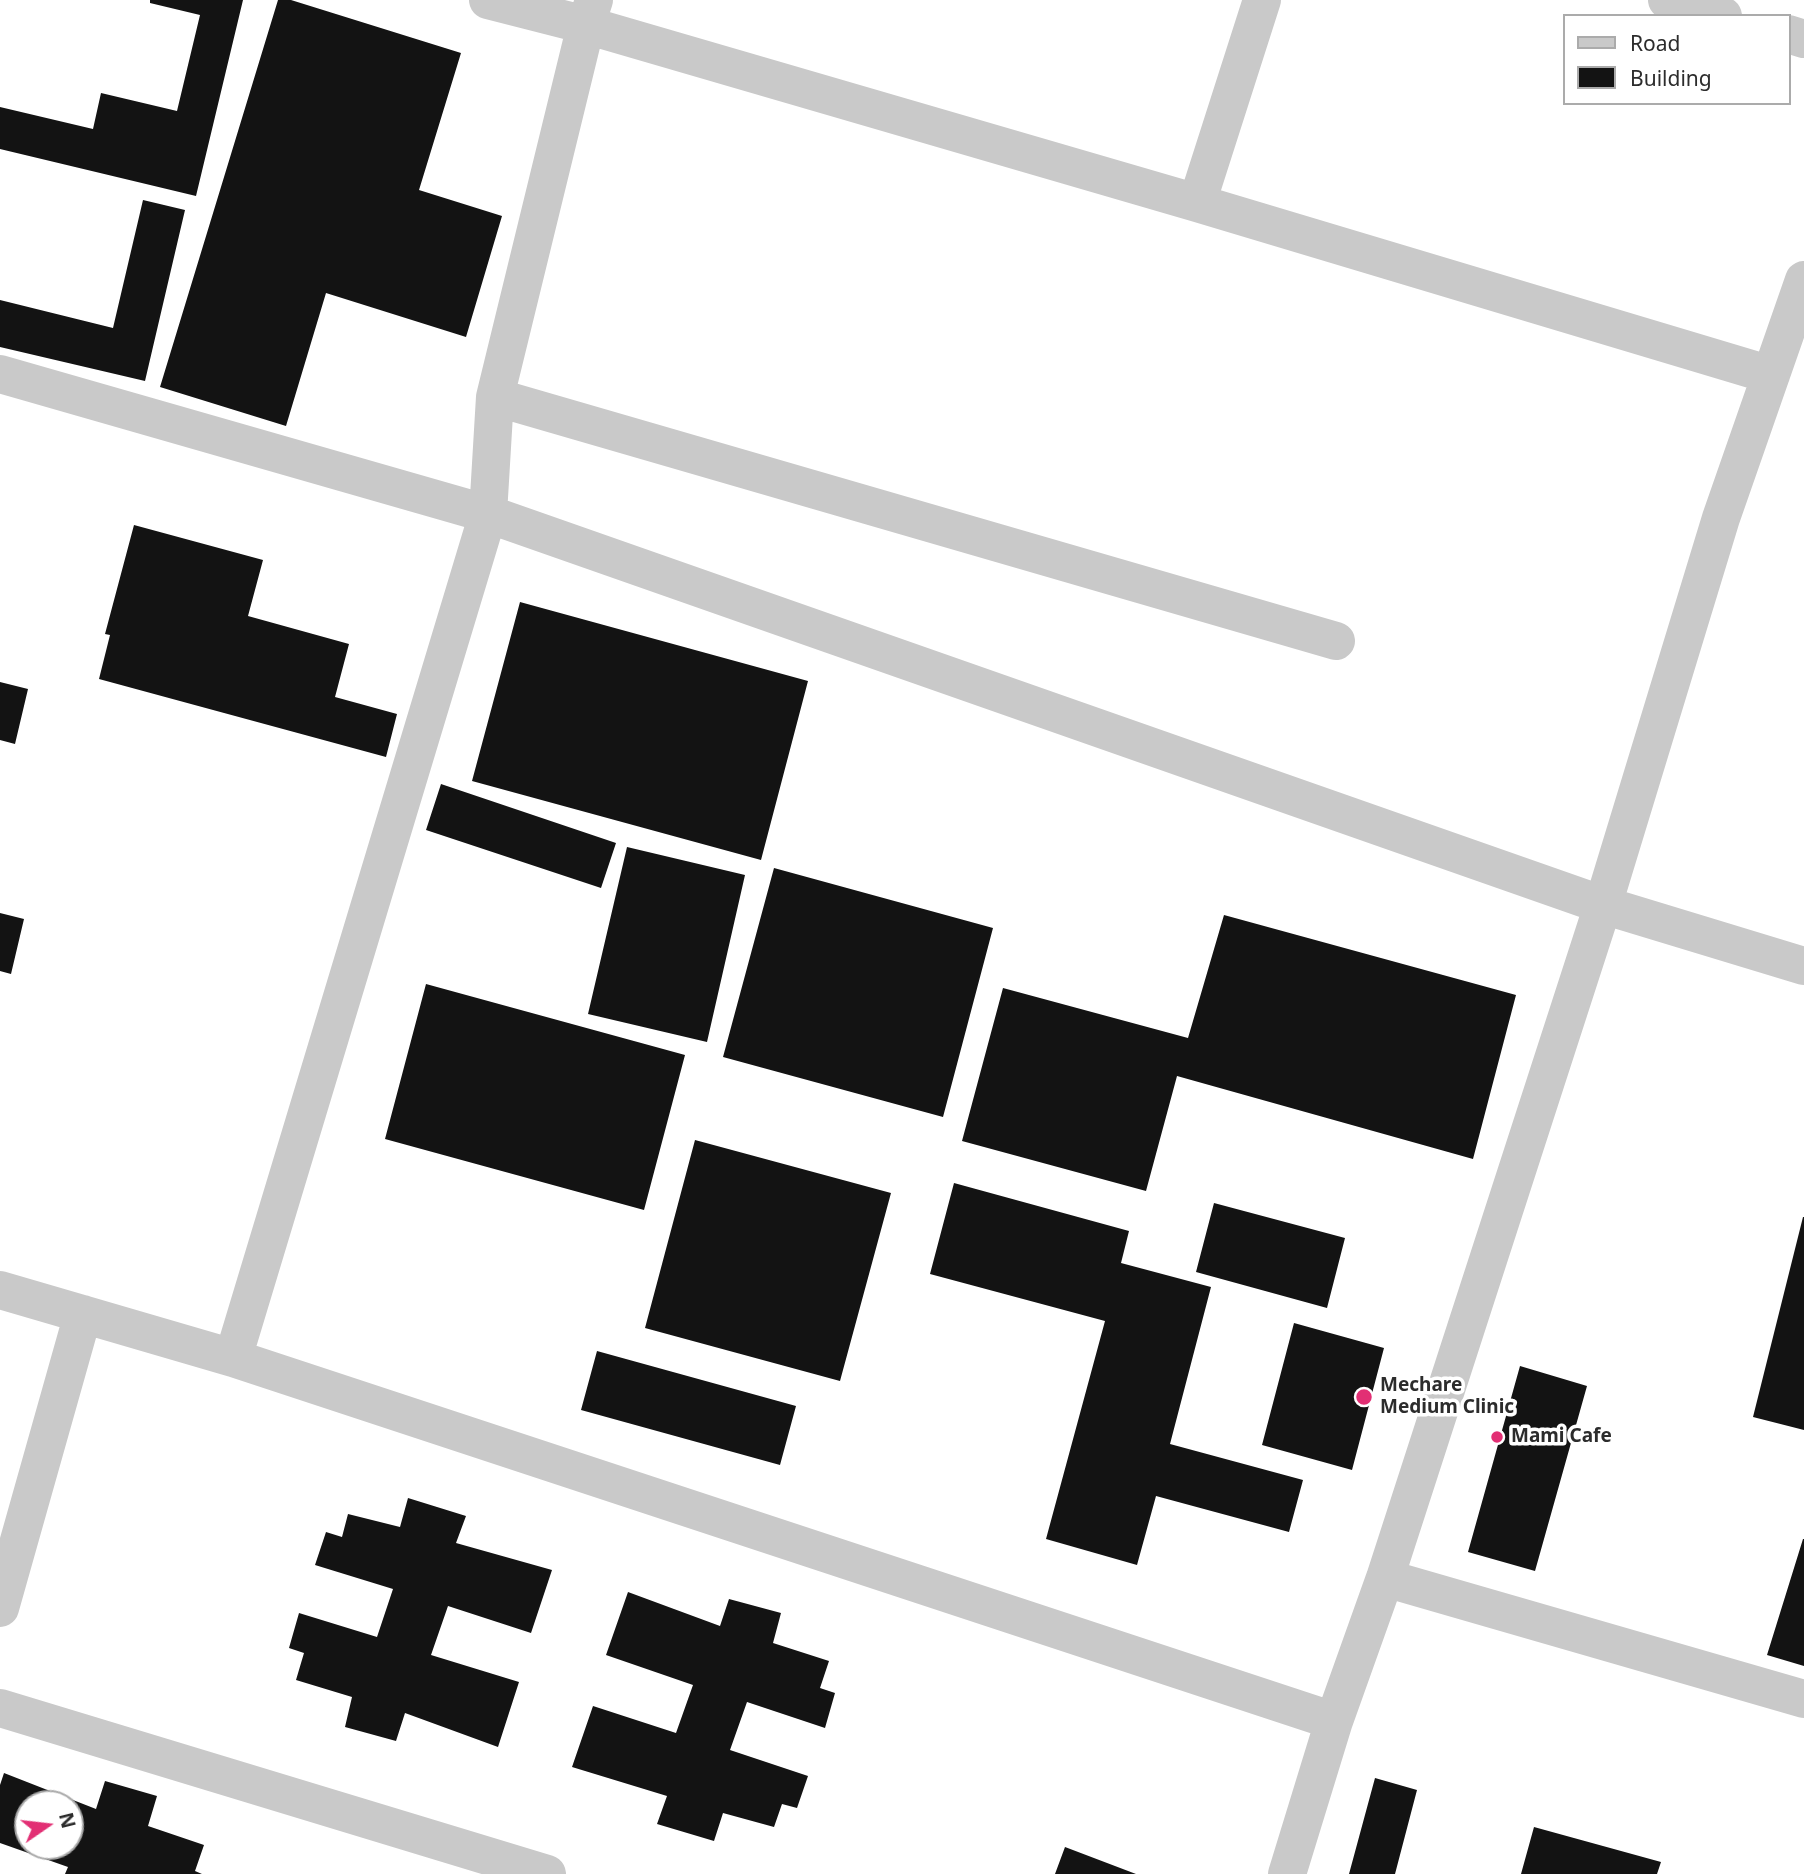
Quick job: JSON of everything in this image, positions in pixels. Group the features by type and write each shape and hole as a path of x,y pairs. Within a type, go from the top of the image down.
{"street":[{"path":"488,0 590,13 1198,204 1771,375"},
{"path":"1198,204 1262,0"},
{"path":"1668,0 1716,14"},
{"path":"233,1358 488,514 495,397 590,13"},
{"path":"1287,1874 1603,905 1721,518 1804,280"},
{"path":"0,374 488,514 1603,905 1804,966"},
{"path":"495,397 1336,641"},
{"path":"0,1290 233,1358 1335,1721"},
{"path":"0,1608 83,1314"},
{"path":"1385,1578 1804,1699"},
{"path":"0,1708 547,1874"}],"building":[{"path":"150,0 243,0 196,196 0,149 0,107 93,129 101,93 177,111 200,15 150,3"},
{"path":"278,0 291,0 461,53 419,190 502,216 466,337 326,293 286,426 160,387"},
{"path":"143,200 185,210 145,381 0,347 0,300 113,328"},
{"path":"134,525 263,560 248,616 349,644 335,697 397,714 386,757 99,679 110,635 105,634"},
{"path":"520,602 808,681 761,860 472,781"},
{"path":"0,682 28,689 15,744 0,740"},
{"path":"441,784 616,843 601,888 426,830"},
{"path":"627,847 745,875 707,1042 588,1014"},
{"path":"774,868 993,928 943,1117 723,1057"},
{"path":"0,913 24,919 11,974 0,971"},
{"path":"1224,915 1516,995 1473,1159 1177,1076 1146,1191 962,1141 1003,988 1188,1038"},
{"path":"426,984 685,1055 644,1210 385,1139"},
{"path":"695,1140 891,1193 840,1381 645,1328"},
{"path":"954,1183 1129,1231 1121,1263 1211,1287 1170,1444 1303,1480 1289,1532 1156,1496 1137,1565 1046,1539 1105,1321 930,1274"},
{"path":"1214,1203 1345,1238 1327,1308 1196,1272"},
{"path":"1804,1217 1804,1430 1753,1417"},
{"path":"1294,1323 1384,1348 1352,1470 1262,1445"},
{"path":"597,1351 796,1406 780,1465 581,1410"},
{"path":"1520,1366 1587,1386 1535,1571 1468,1552"},
{"path":"408,1498 466,1516 456,1543 552,1570 531,1633 448,1606 431,1655 519,1682 498,1747 405,1713 396,1741 345,1727 352,1697 296,1680 304,1653 289,1648 299,1613 377,1637 393,1589 315,1565 326,1532 342,1537 348,1514 400,1527"},
{"path":"1804,1539 1804,1666 1767,1655"},
{"path":"628,1592 720,1626 729,1599 781,1613 773,1643 829,1661 820,1688 835,1693 825,1728 747,1702 730,1750 808,1776 797,1808 782,1804 774,1827 723,1813 714,1841 657,1824 667,1796 572,1767 593,1706 676,1733 693,1685 606,1655"},
{"path":"4,1773 47,1790 14,1790 14,1848 0,1843 0,1785"},
{"path":"1375,1778 1417,1790 1395,1874 1349,1874"},
{"path":"105,1781 157,1796 148,1826 204,1845 195,1871 202,1874 65,1874 68,1867 48,1860 84,1860 84,1804 96,1809"},
{"path":"1534,1827 1661,1862 1657,1874 1521,1874"},
{"path":"1065,1847 1136,1874 1055,1874"}],"place":[{"name":"Mechare Medium Clinic","path":"1364,1397"},
{"name":"Mami Cafe","path":"1497,1437"}]}
